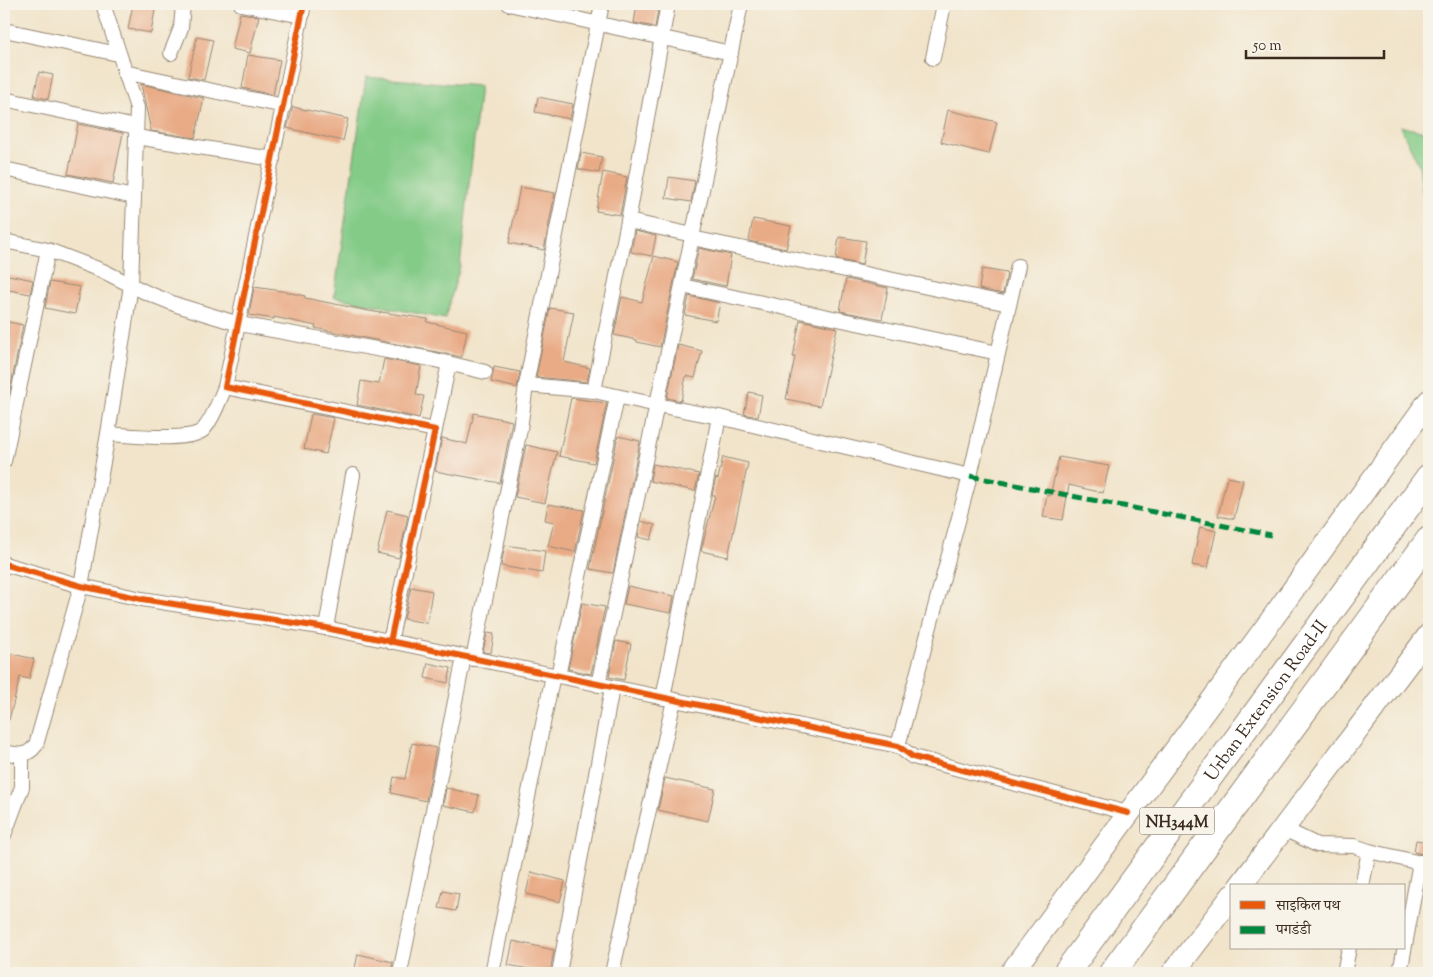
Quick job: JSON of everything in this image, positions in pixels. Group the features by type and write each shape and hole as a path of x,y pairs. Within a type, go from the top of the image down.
{"highway":[{"name":"Urban Extension Road-II","path":"1066,973 1429,477"},
{"name":"NH344M","path":"1112,973 1429,540"}],"main road":[{"path":"1011,973 1272,619 1429,401"},
{"path":"1242,884 1429,635"},
{"path":"1173,973 1230,899"}],"street":[{"path":"4,752 22,755 30,752 36,746 81,586 108,434 131,285 136,102 124,72 103,4"},
{"path":"171,53 181,28 183,4"},
{"path":"108,434 184,438 203,431 226,387 303,10 241,4"},
{"path":"509,4 731,53"},
{"path":"400,973 520,429 526,385 602,4"},
{"path":"594,390 628,221 668,4"},
{"path":"598,685 741,4"},
{"path":"933,58 944,4"},
{"path":"4,30 118,54"},
{"path":"124,72 284,106"},
{"path":"4,99 136,132 272,159"},
{"path":"4,169 134,197"},
{"path":"628,221 692,237 1009,304"},
{"path":"4,241 48,250 103,271 177,304 238,324 449,363 485,372"},
{"path":"4,461 48,250"},
{"path":"898,746 970,476 1018,266"},
{"path":"682,286 998,353"},
{"path":"390,642 449,363"},
{"path":"526,385 594,390 617,397 719,416 970,476"},
{"path":"226,387 435,430"},
{"path":"492,973 617,397"},
{"path":"612,973 668,699 719,416"},
{"path":"326,628 353,475"},
{"path":"4,564 81,586 142,599 326,628 898,746 913,757 1128,813"},
{"path":"560,973 612,688"},
{"path":"4,835 22,787 22,755"},
{"path":"1284,829 1317,845 1354,846 1425,864 1406,947"},
{"path":"1362,884 1369,851"},
{"path":"1344,973 1349,950"},
{"path":"1400,973 1405,950"}],"green space":[{"path":"366,77 480,86 460,266 445,319 334,297"},
{"path":"1400,126 1429,133 1429,214 1423,195 1419,165"}],"building":[{"path":"133,4 156,4 151,33 128,29"},
{"path":"637,4 659,4 655,27 634,23"},
{"path":"240,13 259,16 250,53 232,49"},
{"path":"197,37 213,40 204,80 188,77"},
{"path":"248,55 280,60 273,95 242,88"},
{"path":"39,72 53,75 48,99 34,96"},
{"path":"141,84 204,98 195,138 151,131"},
{"path":"538,97 573,104 570,119 535,112"},
{"path":"293,107 348,119 343,141 287,128"},
{"path":"948,110 997,122 989,154 941,142"},
{"path":"78,124 123,133 113,183 68,174"},
{"path":"581,153 602,157 599,173 578,169"},
{"path":"603,172 627,177 620,215 596,211"},
{"path":"669,177 695,181 691,202 666,198"},
{"path":"520,187 555,193 544,250 509,243"},
{"path":"753,219 791,226 786,249 749,241"},
{"path":"635,231 656,236 652,256 631,252"},
{"path":"839,237 866,241 862,265 836,259"},
{"path":"699,248 731,255 726,286 692,279"},
{"path":"654,256 678,262 660,347 614,335 622,297 642,302"},
{"path":"982,269 1007,273 1003,294 979,289"},
{"path":"4,274 33,280 30,294 4,289"},
{"path":"846,279 888,288 882,319 840,311"},
{"path":"50,282 80,287 75,314 45,308"},
{"path":"254,287 282,291 305,296 305,298 380,313 428,319 427,322 467,331 462,357 315,328 316,326 274,317 274,319 249,315"},
{"path":"689,296 720,303 716,321 685,315"},
{"path":"550,308 574,312 564,362 590,368 587,382 536,377"},
{"path":"800,320 837,328 820,406 786,399 795,357 793,357"},
{"path":"4,321 23,325 9,395 4,394"},
{"path":"678,345 702,351 695,378 686,376 681,401 667,398"},
{"path":"384,359 421,366 416,395 424,396 419,418 357,405 361,381 379,384"},
{"path":"494,367 520,372 517,388 491,382"},
{"path":"749,392 762,395 758,417 744,414"},
{"path":"571,398 607,403 594,463 559,456"},
{"path":"474,413 512,421 500,483 435,471 442,438 467,444"},
{"path":"311,414 334,418 326,454 304,449"},
{"path":"618,436 640,441 613,573 590,569"},
{"path":"526,445 557,452 545,503 515,497"},
{"path":"723,457 748,463 728,557 701,551 715,495 712,495"},
{"path":"1059,457 1109,466 1103,493 1069,485 1063,520 1043,517 1047,495 1050,496"},
{"path":"653,464 699,474 695,491 650,481"},
{"path":"1227,477 1243,480 1234,519 1218,516"},
{"path":"548,504 584,510 575,552 548,546 554,522 545,520"},
{"path":"387,510 408,515 399,558 377,553"},
{"path":"641,521 655,525 651,540 638,537"},
{"path":"1200,527 1216,531 1208,568 1192,565"},
{"path":"505,545 545,551 542,573 501,566"},
{"path":"628,586 674,596 671,613 624,604"},
{"path":"411,587 432,591 427,623 404,619"},
{"path":"582,603 605,607 591,674 568,669"},
{"path":"487,633 494,634 491,653 483,652"},
{"path":"616,641 631,644 624,680 609,677"},
{"path":"4,652 34,659 29,679 20,677 9,720 4,719"},
{"path":"428,663 451,668 448,683 425,678"},
{"path":"412,743 436,748 426,801 391,793 394,777 405,779"},
{"path":"665,778 715,789 708,821 658,810"},
{"path":"446,788 479,795 475,812 443,805"},
{"path":"1416,840 1429,842 1429,856 1414,852"},
{"path":"531,872 565,881 560,902 526,894"},
{"path":"443,891 459,894 456,911 439,908"},
{"path":"513,941 554,950 550,973 508,965"},
{"path":"358,954 393,962 391,973 354,973"}],"marked path":[{"path":"970,476 1271,535"}],"cycle path":[{"path":"304,4 225,387 435,430 390,642"},
{"path":"4,564 81,586 142,599 326,628 898,746 913,757 1128,813"}]}
